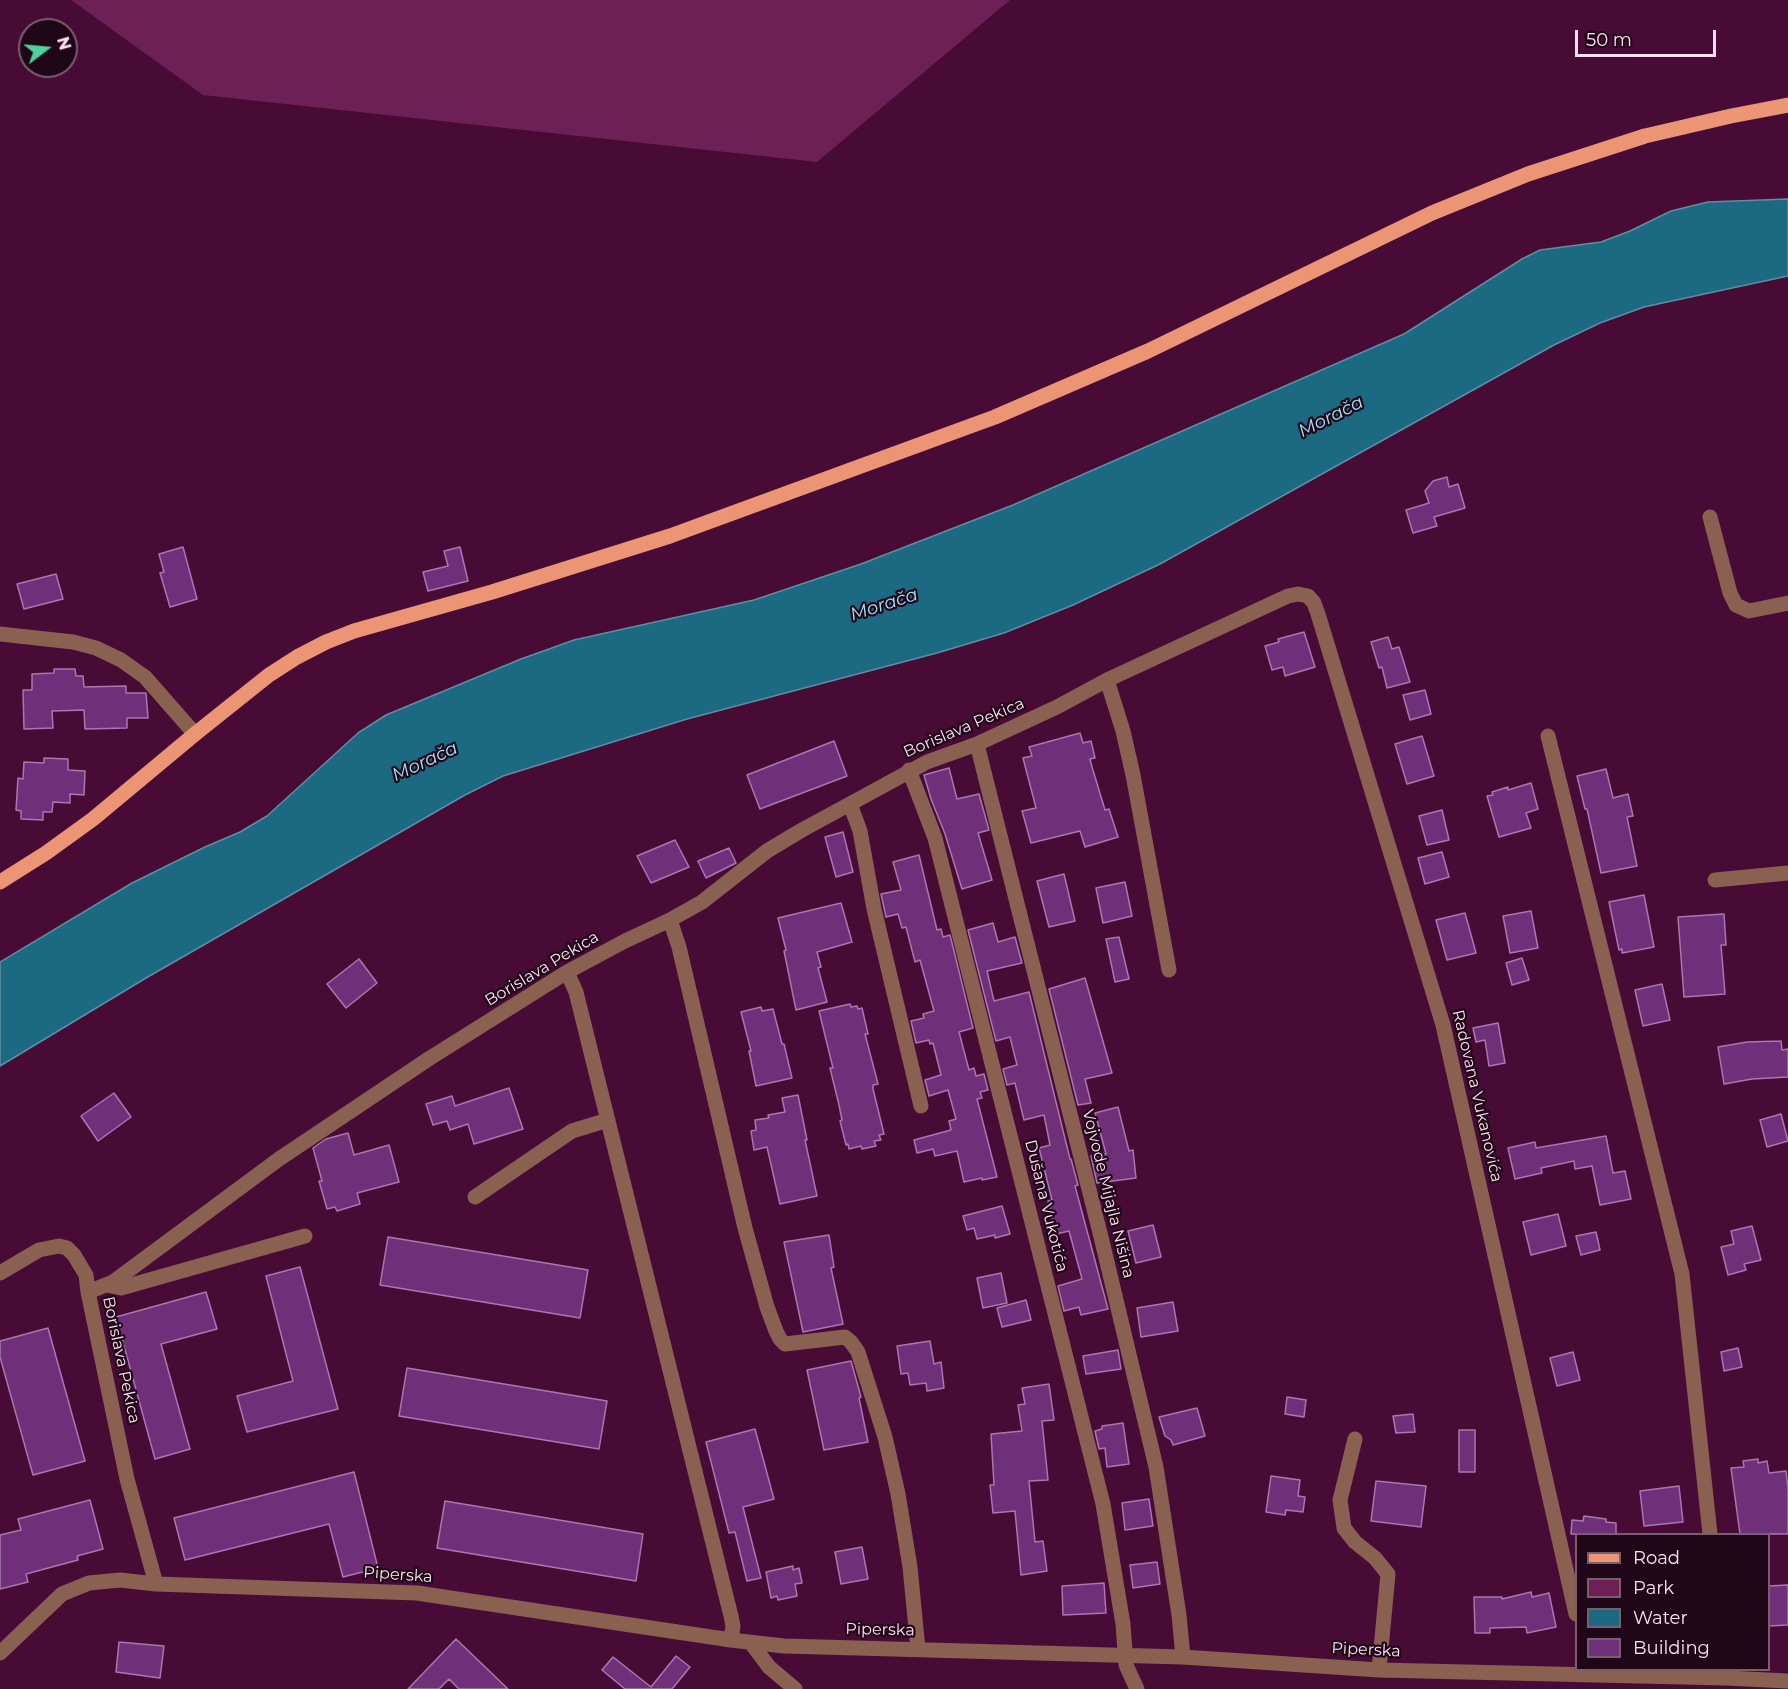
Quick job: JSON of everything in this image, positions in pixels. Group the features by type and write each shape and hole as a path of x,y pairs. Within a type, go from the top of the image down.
{"main road":[{"path":"0,882 93,819 195,734 285,664 340,636 670,536 994,417 1157,347 1432,213 1527,174 1598,150 1662,132 1788,105"}],"street":[{"path":"1710,517 1730,593 1736,605 1749,611 1788,603"},
{"name":"Borislava Pekica","path":"156,1584 127,1479 88,1292 107,1285 279,1159 430,1058 567,972 702,902 767,850 909,770 977,744 1057,707 1107,680 1288,596 1298,594 1308,596"},
{"name":"Radovana Vukanovića","path":"1308,596 1314,603 1318,614 1443,1025 1575,1610"},
{"path":"0,638 73,642 96,648 122,660 145,677 195,734"},
{"path":"1107,680 1123,731 1133,775 1169,970"},
{"path":"1548,736 1682,1274 1710,1533"},
{"name":"Vojvode Mijajla Nišina","path":"977,744 1101,1237 1156,1467 1179,1615 1183,1657"},
{"name":"Dušana Vukotića","path":"909,770 935,838 1103,1504 1123,1624 1126,1665 1137,1689"},
{"path":"850,804 860,831 874,909 921,1106"},
{"path":"1716,880 1788,873"},
{"path":"670,920 679,947 745,1228 776,1331 785,1344 845,1337 858,1352 885,1437 898,1494 918,1649"},
{"path":"567,972 576,992 732,1616 731,1640"},
{"path":"475,1197 572,1131 608,1120"},
{"path":"107,1285 121,1288 305,1236"},
{"path":"0,1272 39,1250 58,1246 67,1248 86,1275 88,1292"},
{"path":"1355,1439 1340,1500 1344,1528 1388,1574 1379,1670"},
{"name":"Piperska","path":"0,1653 62,1594 76,1587 104,1580 156,1584 417,1593 784,1646 1183,1657 1379,1670 1725,1674 1788,1681"},
{"path":"751,1643 770,1667 795,1689"}],"green space":[{"path":"71,0 1010,0 817,162 203,95"}],"water":[{"name":"Morača","path":"1788,199 1788,276 1644,307 1600,323 1554,345 1160,564 1073,605 1004,633 687,719 503,776 465,795 146,978 0,1066 0,962 132,883 240,832 267,816 358,733 386,715 521,659 574,640 754,600 861,564 1013,505 1404,334 1522,259 1540,250 1601,242 1671,211 1708,202"}],"building":[{"path":"1447,477 1449,487 1458,484 1465,508 1434,517 1437,526 1413,533 1406,510 1429,503 1425,491 1433,481"},
{"path":"183,547 197,599 170,607 160,573 164,572 159,554"},
{"path":"460,547 468,581 428,591 423,572 448,566 444,551"},
{"path":"56,574 63,599 24,609 17,584"},
{"path":"1304,632 1315,667 1285,676 1283,667 1272,670 1265,646 1279,642 1278,639"},
{"path":"1388,637 1392,649 1399,647 1410,682 1387,688 1382,667 1379,668 1371,642"},
{"path":"54,669 75,669 76,676 83,676 84,687 126,686 126,693 146,693 148,718 127,718 127,728 85,729 84,710 52,711 53,728 24,729 23,690 32,690 32,674 54,673"},
{"path":"1425,690 1431,714 1410,720 1403,695"},
{"path":"1080,733 1083,743 1091,741 1095,758 1090,759 1092,767 1105,810 1109,809 1118,837 1085,847 1080,831 1031,843 1022,811 1036,808 1023,758 1032,756 1029,747"},
{"path":"1422,736 1434,776 1407,784 1395,744"},
{"path":"834,741 847,776 760,809 747,775"},
{"path":"44,758 68,759 68,770 85,771 84,795 70,794 70,803 53,802 52,812 43,812 43,820 21,819 21,811 16,810 18,778 23,779 24,762 44,763"},
{"path":"949,768 957,799 979,794 989,830 978,833 992,880 962,889 924,775"},
{"path":"1606,769 1613,798 1628,794 1633,816 1627,817 1637,866 1601,873 1577,776"},
{"path":"1531,783 1538,809 1526,813 1531,828 1499,837 1487,796 1508,787 1508,790"},
{"path":"1442,810 1449,840 1427,845 1419,816"},
{"path":"843,832 853,872 836,877 825,837"},
{"path":"675,840 689,867 651,883 637,856"},
{"path":"729,848 736,863 706,878 698,861"},
{"path":"1442,852 1449,877 1425,884 1418,858"},
{"path":"919,855 937,930 941,929 943,937 950,935 973,1028 959,1032 969,1070 974,1068 976,1076 984,1074 988,1090 980,1092 982,1098 977,1099 997,1177 964,1182 957,1151 935,1156 933,1149 917,1153 914,1140 951,1130 949,1121 956,1119 948,1090 929,1096 925,1080 941,1075 933,1043 930,1044 929,1040 916,1043 911,1021 924,1018 923,1014 934,1011 920,960 915,962 906,927 902,928 898,914 886,917 881,894 901,890 893,862"},
{"path":"1064,874 1075,921 1049,927 1037,881"},
{"path":"1125,882 1132,916 1103,923 1096,888"},
{"path":"1644,895 1654,947 1622,953 1622,949 1619,950 1609,902"},
{"path":"841,903 852,942 817,952 821,967 818,968 827,1002 796,1010 778,918"},
{"path":"1531,911 1538,948 1510,953 1503,916"},
{"path":"1465,913 1476,953 1447,960 1436,920"},
{"path":"1724,914 1726,945 1721,945 1725,994 1684,997 1678,917"},
{"path":"993,923 998,942 1015,937 1022,963 987,971 994,1001 1029,992 1078,1185 1075,1186 1108,1309 1081,1315 1079,1307 1064,1311 1058,1286 1082,1279 1069,1231 1056,1234 1048,1201 1052,1200 1039,1148 1050,1145 1044,1115 1024,1120 1015,1083 1007,1085 1003,1069 1017,1065 1010,1037 996,1041 968,930"},
{"path":"1119,937 1129,979 1115,982 1106,939"},
{"path":"1522,958 1529,980 1512,985 1506,963"},
{"path":"359,959 377,983 346,1008 327,984"},
{"path":"1085,978 1112,1073 1085,1079 1091,1103 1078,1105 1049,989"},
{"path":"1662,984 1670,1020 1643,1026 1635,990"},
{"path":"850,1004 851,1007 862,1008 868,1034 865,1034 878,1084 873,1085 873,1089 884,1134 879,1135 881,1140 874,1141 876,1146 862,1149 861,1146 849,1149 848,1144 846,1145 830,1068 833,1068 819,1011"},
{"path":"761,1007 762,1011 773,1009 792,1078 756,1086 749,1051 751,1051 741,1012"},
{"path":"1498,1023 1505,1063 1489,1066 1485,1040 1476,1042 1473,1028"},
{"path":"1781,1041 1782,1050 1788,1049 1788,1077 1752,1079 1724,1084 1718,1047 1747,1042"},
{"path":"509,1088 523,1129 474,1144 468,1124 450,1130 447,1121 433,1125 426,1104 452,1096 455,1106"},
{"path":"114,1093 131,1117 98,1141 81,1116"},
{"path":"798,1095 817,1196 780,1204 767,1147 754,1150 751,1131 756,1130 755,1120 785,1112 782,1098"},
{"path":"1118,1107 1129,1151 1133,1150 1136,1178 1097,1183 1091,1156 1106,1154 1095,1113"},
{"path":"1781,1114 1788,1141 1767,1147 1760,1120"},
{"path":"348,1133 354,1155 389,1145 399,1182 357,1193 360,1204 337,1211 335,1207 327,1209 313,1148 326,1139"},
{"path":"1606,1136 1613,1173 1625,1171 1631,1199 1600,1205 1592,1166 1575,1169 1574,1161 1541,1168 1542,1173 1515,1179 1508,1148 1535,1142 1536,1148"},
{"path":"1002,1206 1010,1234 977,1239 974,1228 967,1230 963,1216"},
{"path":"1558,1214 1566,1246 1531,1255 1523,1222"},
{"path":"1153,1225 1161,1257 1136,1263 1128,1231"},
{"path":"1752,1226 1761,1260 1744,1264 1746,1270 1728,1275 1721,1247 1734,1244 1731,1231"},
{"path":"1596,1232 1600,1250 1581,1255 1576,1236"},
{"path":"829,1235 834,1267 831,1268 843,1324 803,1332 784,1242"},
{"path":"388,1237 588,1270 580,1318 380,1285"},
{"path":"300,1267 338,1409 247,1432 237,1396 293,1381 266,1276"},
{"path":"1001,1273 1007,1303 983,1308 977,1278"},
{"path":"206,1292 217,1329 161,1344 190,1449 155,1459 116,1317"},
{"path":"1026,1300 1031,1320 1002,1327 997,1308"},
{"path":"1173,1302 1178,1331 1141,1337 1137,1308"},
{"path":"48,1328 85,1461 33,1475 0,1357 0,1341"},
{"path":"930,1341 934,1364 941,1362 944,1388 927,1391 926,1383 910,1385 908,1373 901,1374 897,1346"},
{"path":"1738,1348 1742,1367 1724,1371 1721,1352"},
{"path":"1118,1350 1121,1369 1086,1374 1083,1356"},
{"path":"1573,1352 1580,1380 1557,1386 1550,1358"},
{"path":"851,1361 861,1397 859,1398 868,1442 824,1450 807,1370"},
{"path":"407,1368 607,1401 599,1449 399,1416"},
{"path":"1049,1384 1054,1420 1042,1421 1048,1480 1029,1481 1035,1542 1043,1541 1047,1571 1021,1575 1015,1511 993,1513 990,1485 994,1485 991,1434 1022,1431 1018,1405 1025,1404 1022,1388"},
{"path":"1287,1397 1306,1400 1304,1417 1285,1414"},
{"path":"1197,1408 1205,1436 1173,1445 1171,1440 1165,1436 1159,1417"},
{"path":"1413,1414 1415,1432 1396,1433 1393,1416"},
{"path":"1123,1423 1129,1464 1107,1467 1105,1448 1099,1449 1095,1431 1102,1429 1102,1426"},
{"path":"755,1429 774,1499 743,1507 761,1578 747,1581 735,1532 729,1533 706,1442"},
{"path":"1459,1430 1475,1430 1475,1472 1459,1472"},
{"path":"1758,1459 1758,1463 1767,1461 1769,1473 1786,1471 1788,1534 1740,1533 1731,1468 1744,1467 1743,1461"},
{"path":"354,1472 378,1568 343,1577 329,1524 185,1560 174,1518"},
{"path":"1271,1476 1300,1480 1298,1496 1305,1497 1303,1512 1286,1510 1285,1515 1266,1512"},
{"path":"1376,1481 1426,1486 1421,1527 1371,1521"},
{"path":"1679,1486 1683,1522 1644,1526 1640,1491"},
{"path":"1149,1499 1153,1526 1125,1530 1122,1503"},
{"path":"90,1500 103,1549 77,1556 78,1560 26,1574 28,1582 0,1589 0,1535 21,1530 18,1519"},
{"path":"445,1501 643,1534 636,1581 437,1548"},
{"path":"1584,1516 1606,1519 1606,1522 1616,1523 1616,1533 1571,1534 1572,1520 1583,1521"},
{"path":"862,1547 868,1579 841,1584 835,1552"},
{"path":"1157,1562 1160,1584 1133,1588 1130,1565"},
{"path":"793,1566 793,1570 799,1568 802,1583 795,1584 797,1596 778,1600 777,1596 771,1598 766,1572"},
{"path":"1104,1583 1106,1613 1063,1615 1062,1586"},
{"path":"1788,1585 1788,1625 1770,1626 1770,1586"},
{"path":"1531,1592 1532,1597 1549,1593 1556,1627 1527,1633 1526,1627 1490,1628 1490,1633 1475,1633 1474,1597 1502,1597 1502,1599"},
{"path":"456,1639 508,1689 459,1689 449,1679 439,1689 408,1689"},
{"path":"119,1642 164,1646 160,1678 116,1672"},
{"path":"676,1656 690,1667 672,1689 625,1689 602,1670 613,1657 651,1687"}]}
